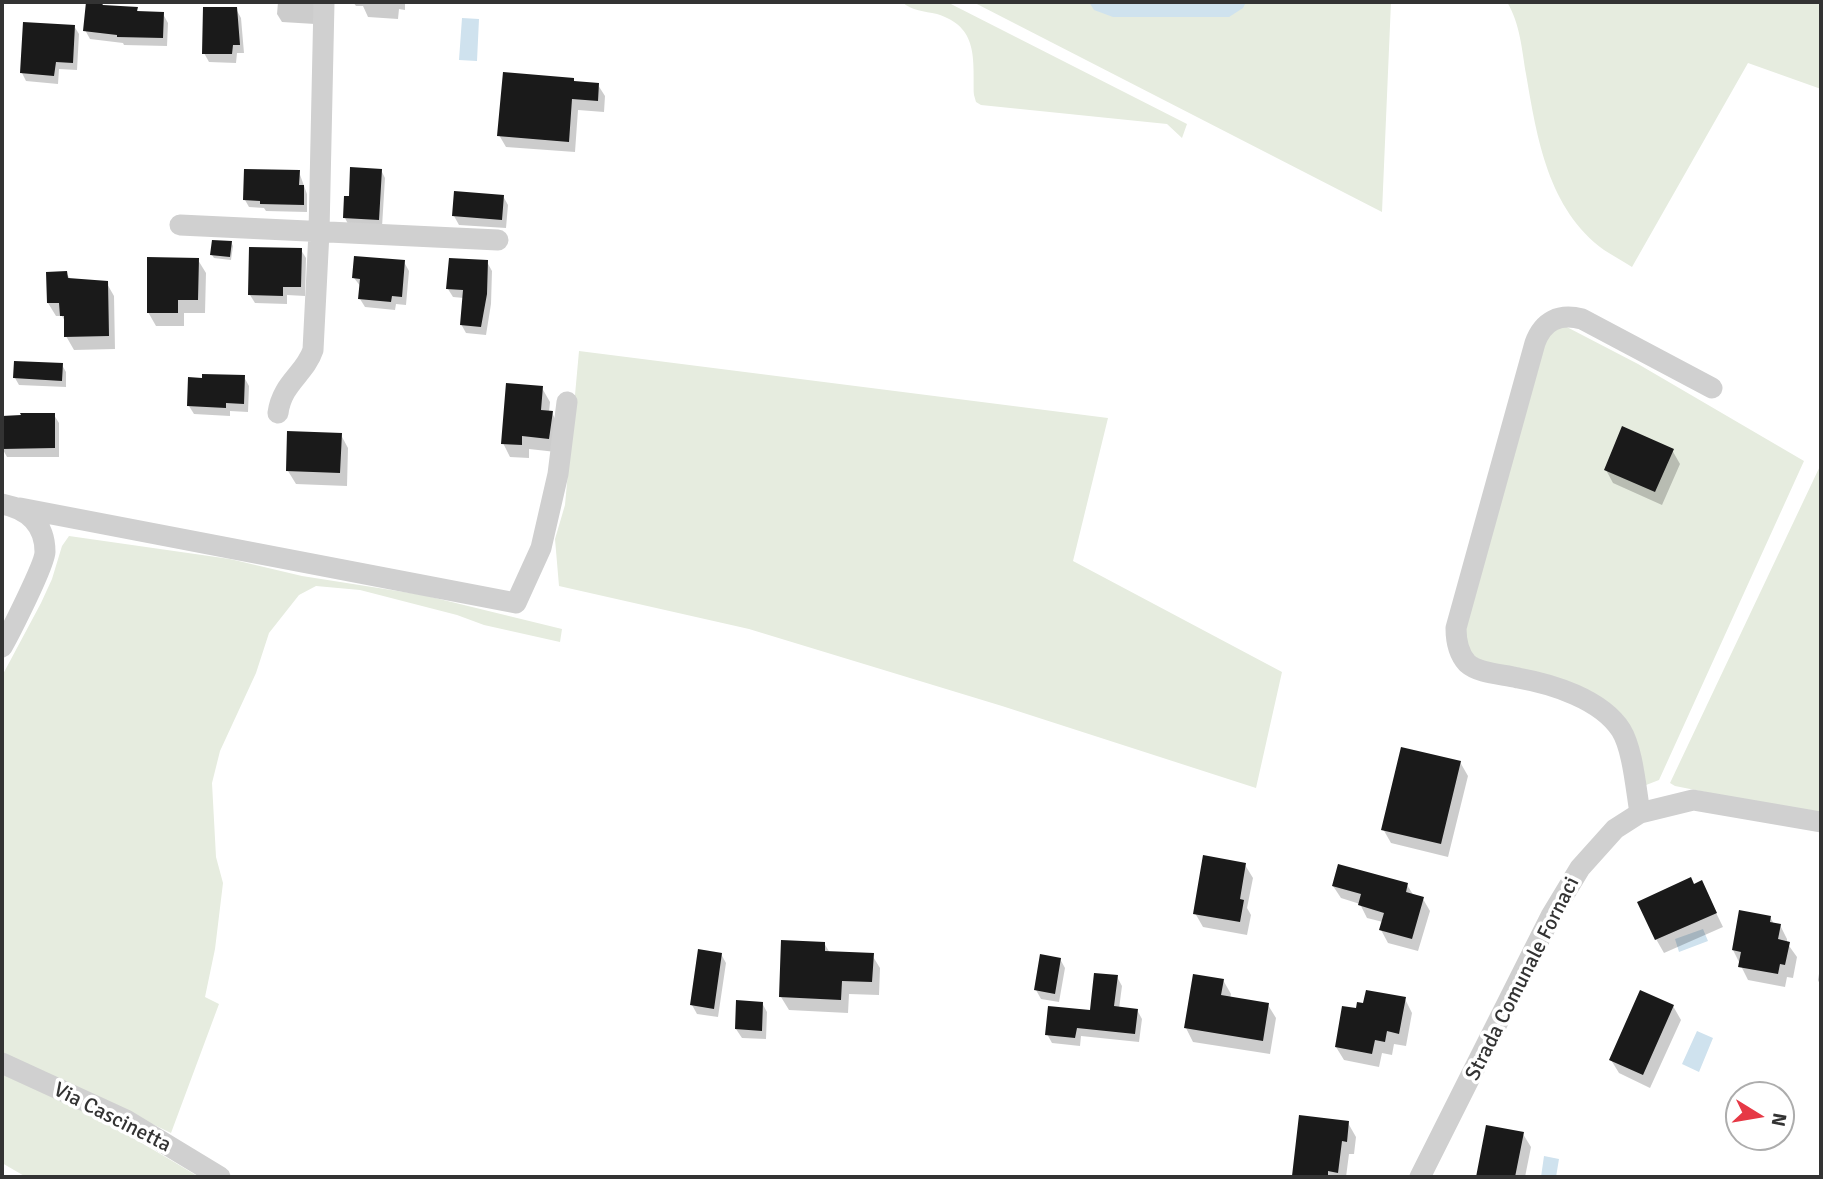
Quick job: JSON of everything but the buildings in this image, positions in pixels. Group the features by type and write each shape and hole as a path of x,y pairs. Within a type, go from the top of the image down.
{"street":[{"path":"278,413 284,392 311,357 313,350 324,2"},
{"path":"180,225 498,240"},
{"path":"1640,813 1627,743 1611,718 1563,691 1468,664 1458,649 1456,628 1535,343 1548,322 1563,316 1582,319 1712,388"},
{"path":"11,506 516,603 541,548 558,474 567,402"},
{"path":"2,647 45,553 39,524 11,506"},
{"name":"Strada Comunale Fornaci","path":"1420,1177 1551,916 1580,868 1615,829 1640,813 1693,800 1821,822"},
{"name":"Via Cascinetta","path":"2,1063 126,1120 220,1177"}],"shaded area":[{"path":"902,2 947,2 1187,124 1182,138 1167,124 981,105 976,102 974,95 973,57 967,36 951,20 914,9"},
{"path":"973,2 1391,2 1382,212"},
{"path":"1507,2 1821,2 1821,89 1748,63 1632,267 1604,250 1585,233 1558,193 1541,147 1520,37"},
{"path":"1561,324 1638,364 1804,461 1659,780 1641,787 1630,729 1482,665 1462,642 1542,339"},
{"path":"579,351 1108,418 1073,561 1282,672 1256,788 1002,706 749,629 559,586 555,539 565,505"},
{"path":"1821,464 1821,815 1675,786 1670,783"},
{"path":"69,536 230,559 302,576 423,595 562,629 560,642 484,625 457,615 360,590 316,586 299,595 269,633 256,673 220,751 212,783 216,857 223,883 215,949 205,997 219,1004 171,1133 2,1052 2,676 41,603 62,546"},
{"path":"2,1069 102,1120 199,1177 26,1177 2,1163"}],"water":[{"path":"1089,2 1246,2 1243,8 1229,17 1113,17 1094,10"},
{"path":"462,18 479,19 477,61 459,60"},
{"path":"1703,929 1708,941 1679,952 1675,939"},
{"path":"1697,1031 1713,1038 1699,1072 1682,1064"},
{"path":"1544,1156 1559,1159 1556,1177 1541,1177"}]}
